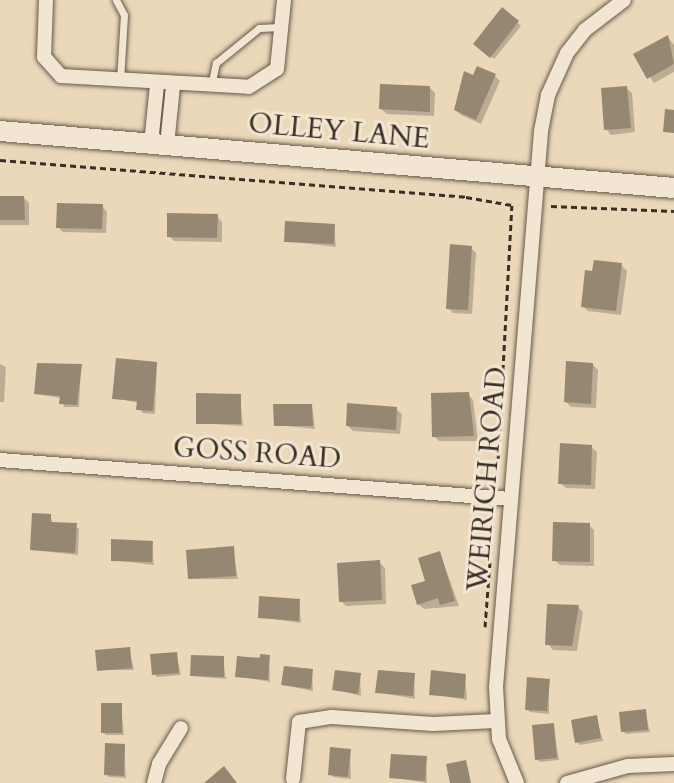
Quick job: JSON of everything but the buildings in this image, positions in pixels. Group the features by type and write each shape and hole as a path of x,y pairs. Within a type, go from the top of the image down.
{"main road":[{"name":"OLLEY LANE","path":"0,131 537,174 674,188"}],"street":[{"path":"46,0 44,57 48,69 61,76 211,87 249,87 266,79 277,69 284,0"},
{"name":"WEIRICH ROAD","path":"517,783 496,721 510,499 537,174 548,95 561,65 585,30 624,0"},
{"path":"157,85 159,145"},
{"path":"159,145 173,86"},
{"name":"GOSS ROAD","path":"0,460 510,499"},
{"path":"293,779 299,722 332,717 433,724 496,721"},
{"path":"154,783 159,764 181,728"},
{"path":"567,783 628,766 674,764"}],"lane":[{"path":"116,0 124,15 120,80"},
{"path":"211,87 216,63 259,28 282,27"}],"path":[{"path":"0,160 512,205 519,201"},
{"path":"497,478 512,205"},
{"path":"543,205 674,211"},
{"path":"484,640 495,522"}]}
